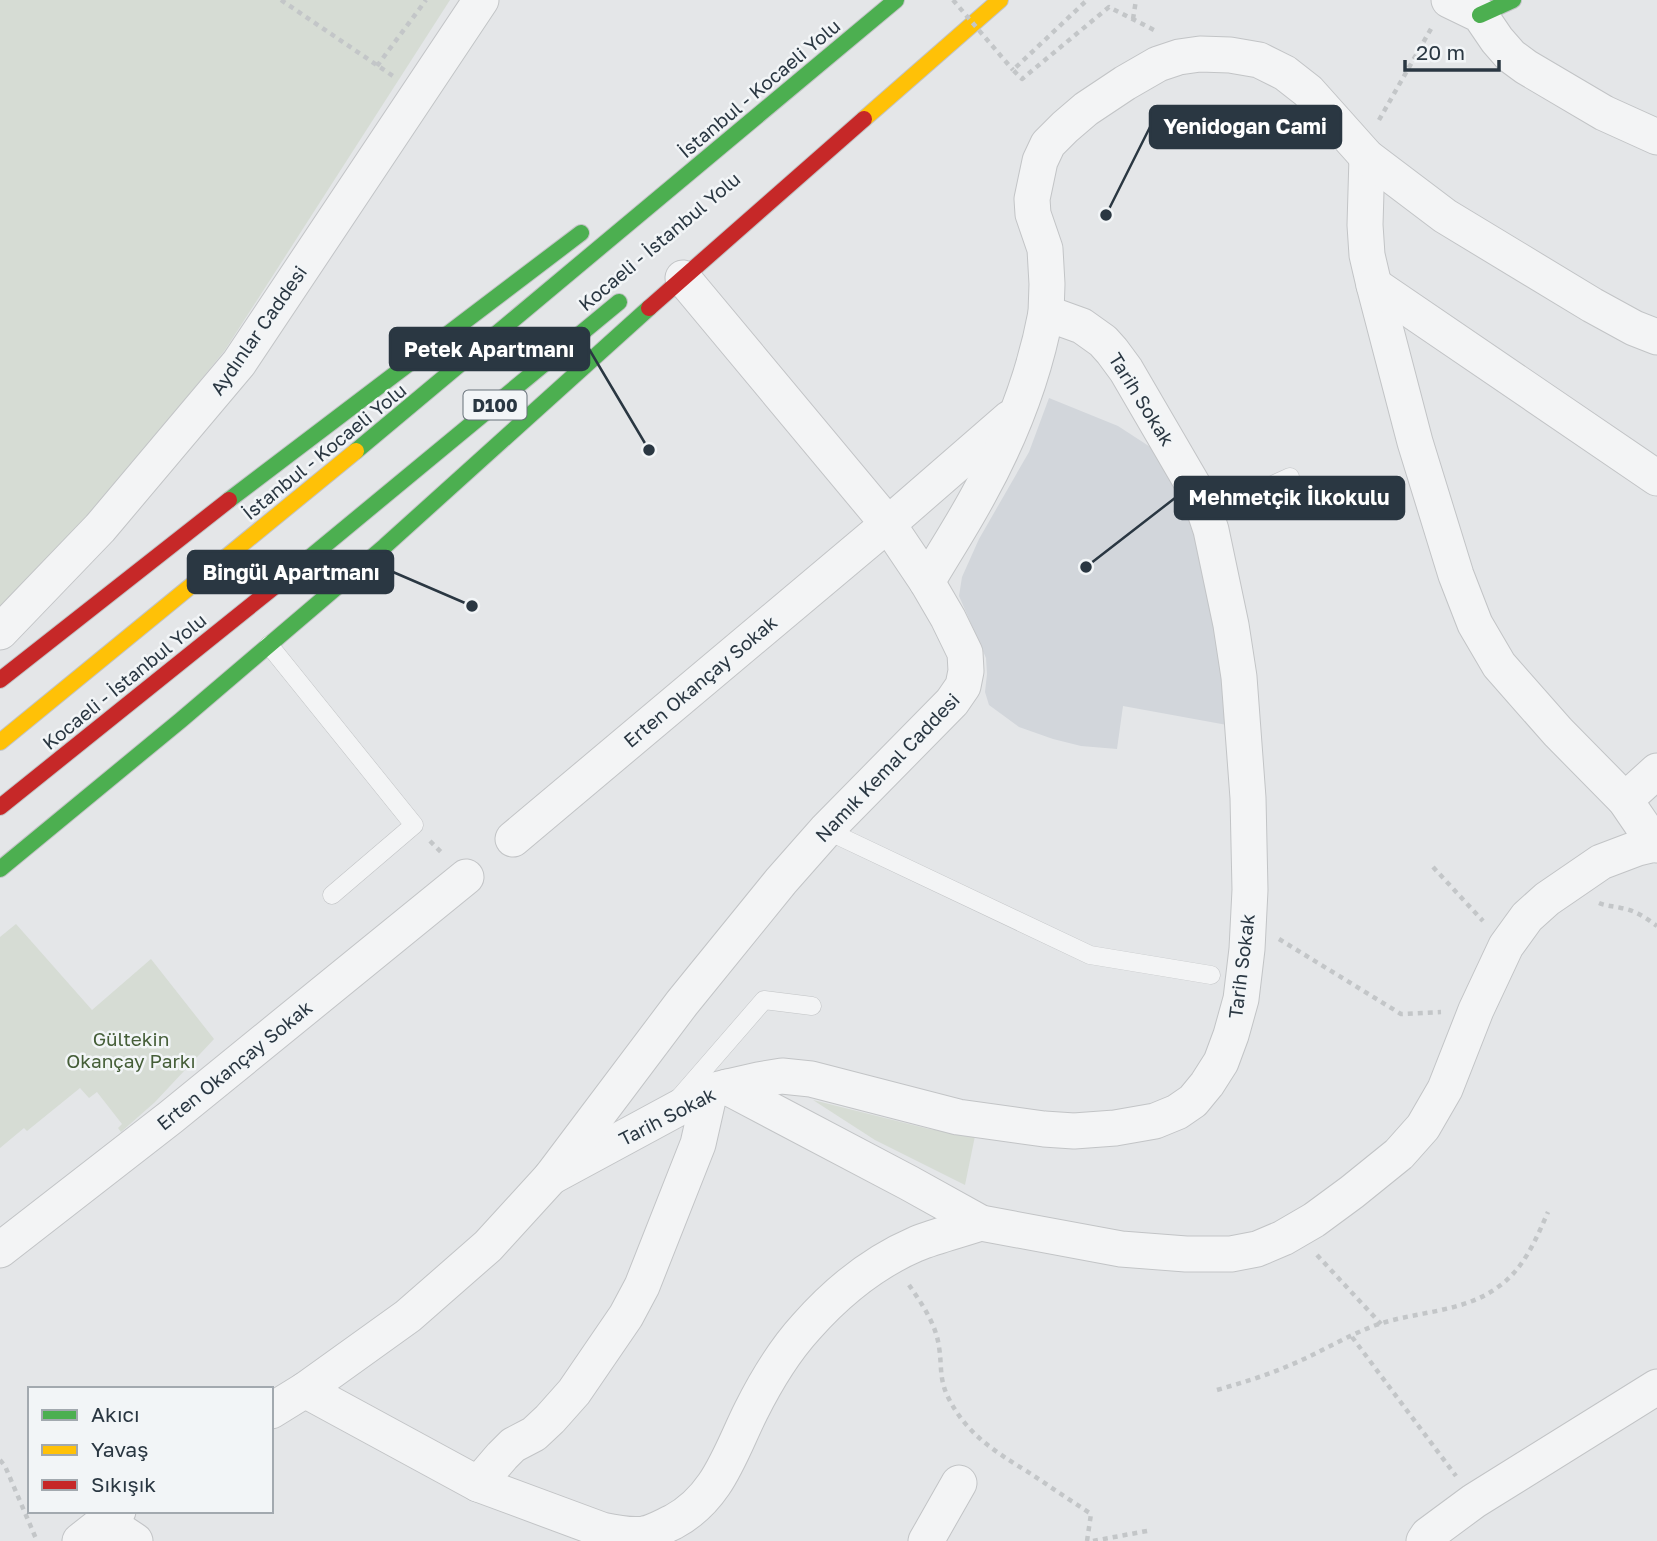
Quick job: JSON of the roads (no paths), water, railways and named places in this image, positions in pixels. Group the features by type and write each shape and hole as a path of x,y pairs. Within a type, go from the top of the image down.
{"main road":[{"path":"701,143 890,0"},
{"name":"İstanbul - Kocaeli Yolu","path":"0,742 437,385 896,0"},
{"path":"831,127 988,0"},
{"path":"0,869 385,546 683,278 1000,0"},
{"path":"1480,15 1513,0"},
{"path":"0,680 267,470 590,227"},
{"name":"Kocaeli - İstanbul Yolu","path":"0,807 71,752 632,291"}],"street":[{"name":"Aydınlar Caddesi","path":"0,632 100,528 239,363 481,0"},
{"path":"1441,12 1480,15 1497,40 1526,68 1604,113 1657,137"},
{"path":"927,582 979,495 1004,444 1040,344 1046,313 1047,284 1045,249 1033,214 1032,199 1044,152 1056,135 1086,110 1158,64 1200,54 1230,55 1259,60 1286,74 1308,92 1364,154 1445,216 1592,305 1657,337"},
{"path":"478,1484 513,1445 534,1434 574,1392 626,1316 642,1286 718,1089 909,1183 981,1223 1121,1249 1186,1254 1231,1254 1256,1250 1314,1220 1399,1154 1423,1127 1445,1089 1476,1010 1506,946 1527,917 1569,883 1601,862 1656,844 1625,800 1499,665 1475,624 1456,575 1415,442 1374,285 1367,255 1364,154"},
{"name":"Namık Kemal Caddesi","path":"551,1177 682,1003 780,881 826,830 952,702 963,686 966,671 965,653 948,618 888,524 683,278"},
{"path":"1374,285 1657,478"},
{"name":"Tarih Sokak","path":"551,1177 718,1089 782,1076 811,1079 958,1117 1074,1132 1155,1121 1177,1112 1193,1101 1221,1062 1241,999 1250,890 1248,798 1240,677 1211,530 1200,497 1126,370 1112,351 1082,326 1046,313"},
{"name":"Erten Okançay Sokak","path":"513,839 888,524 1018,411"},
{"path":"1625,800 1657,771"},
{"name":"Erten Okançay Sokak","path":"0,1250 171,1117 466,877"},
{"path":"273,1410 408,1316 488,1246 551,1177"},
{"path":"305,1390 478,1484 554,1529 645,1534 682,1517 703,1500 718,1479 752,1408 781,1361 805,1328 838,1294 877,1265 915,1244 981,1223"},
{"path":"1418,1539 1657,1387"},
{"path":"926,1541 959,1483"},
{"path":"101,1524 135,1541"}],"lane":[{"path":"1206,514 1290,477"},
{"path":"269,645 414,825 332,895"},
{"path":"826,830 1090,955 1211,975"},
{"path":"661,1118 764,1000 813,1006"}],"place":[{"name":"Yenidoğan Cami","path":"1106,215"},
{"name":"Petek Apartmanı","path":"649,450"},
{"name":"Mehmetçik İlkokulu","path":"1086,567"},
{"name":"Bingül Apartmanı","path":"472,606"}],"park label":[{"name":"Gültekin Okançay Parkı","path":"131,1049"}]}
